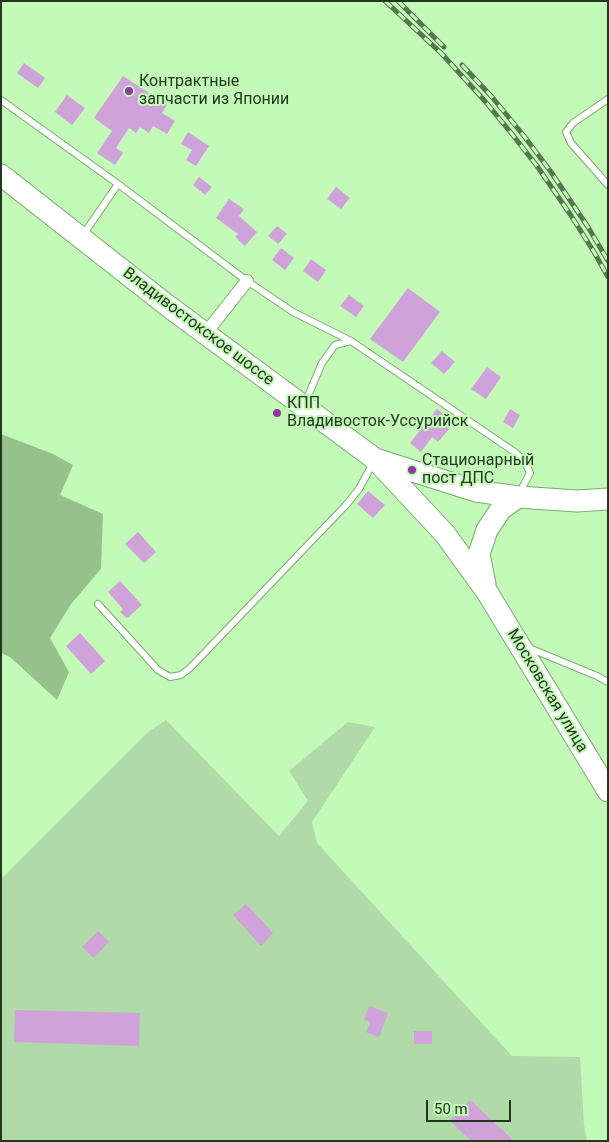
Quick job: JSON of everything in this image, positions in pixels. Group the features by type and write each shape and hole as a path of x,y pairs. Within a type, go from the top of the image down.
{"main road":[{"name":"Владивостокское шоссе","path":"1,175 205,334 375,459 476,490 518,497 577,501 608,499"},
{"name":"Московская улица","path":"375,459 445,534 487,592 608,791"},
{"name":"Московская улица","path":"487,592 479,554 487,530 502,509 518,497"}],"street":[{"path":"205,334 248,282"}],"lane":[{"path":"608,99 573,123 566,132 571,143 608,185"},
{"path":"1,100 118,184 248,282 293,312 351,341 516,453 525,462 530,473 518,497"},
{"path":"81,237 118,184"},
{"path":"304,407 322,363 336,345 351,341"},
{"path":"98,604 158,670 170,677 181,675 191,667 346,506 359,489 375,459"},
{"path":"518,643 608,682"}],"green space":[{"path":"1,434 53,454 73,465 60,495 103,514 101,569 71,604 50,638 69,672 57,700 10,657 1,653"},
{"path":"166,720 279,836 308,801 289,771 348,722 375,727 312,822 317,843 512,1056 580,1057 584,1125 587,1141 1,1141 1,879 148,732"}],"building":[{"path":"24,63 45,78 38,88 17,73"},
{"name":"Контрактные запчасти из Японии","path":"123,76 167,105 162,113 175,121 167,134 153,126 149,133 140,127 136,133 129,128 116,148 123,153 115,165 97,153 112,131 94,118"},
{"path":"67,95 85,108 72,125 55,112"},
{"path":"188,132 209,146 196,166 186,160 192,150 181,144"},
{"path":"199,177 212,187 205,195 193,185"},
{"path":"336,187 350,198 341,209 327,199"},
{"path":"229,199 244,209 239,216 257,232 245,246 235,237 238,234 216,218"},
{"path":"277,226 287,234 278,244 268,236"},
{"path":"281,248 294,258 285,270 272,260"},
{"path":"311,259 326,270 318,282 303,271"},
{"path":"408,288 440,312 403,362 370,339"},
{"path":"349,295 364,306 356,317 340,306"},
{"path":"442,351 455,362 444,374 431,363"},
{"path":"487,367 501,377 486,399 471,389"},
{"path":"437,409 454,423 438,442 432,437 421,452 410,443"},
{"path":"510,409 520,415 513,428 503,422"},
{"path":"368,491 385,505 373,518 357,504"},
{"path":"138,532 156,552 144,563 125,544"},
{"path":"120,581 142,605 127,618 120,612 123,609 108,592"},
{"path":"80,633 105,661 91,674 66,646"},
{"path":"246,904 273,933 261,946 233,915"},
{"path":"98,931 109,942 94,958 82,947"},
{"path":"369,1006 388,1013 379,1037 366,1032 370,1022 364,1019"},
{"path":"15,1010 140,1013 139,1046 14,1042"},
{"path":"414,1031 432,1031 432,1044 414,1044"},
{"path":"470,1100 514,1141 471,1141 450,1121"}],"railway":[{"path":"385,1 441,53 512,134 570,214 608,277"},
{"path":"398,1 444,47"},
{"path":"462,65 492,97 551,172 608,261"}],"place":[{"name":"Контрактные запчасти из Японии","path":"129,91"},
{"name":"КПП Владивосток-Уссурийск","path":"277,413"},
{"name":"Стационарный пост ДПС","path":"412,470"}]}
